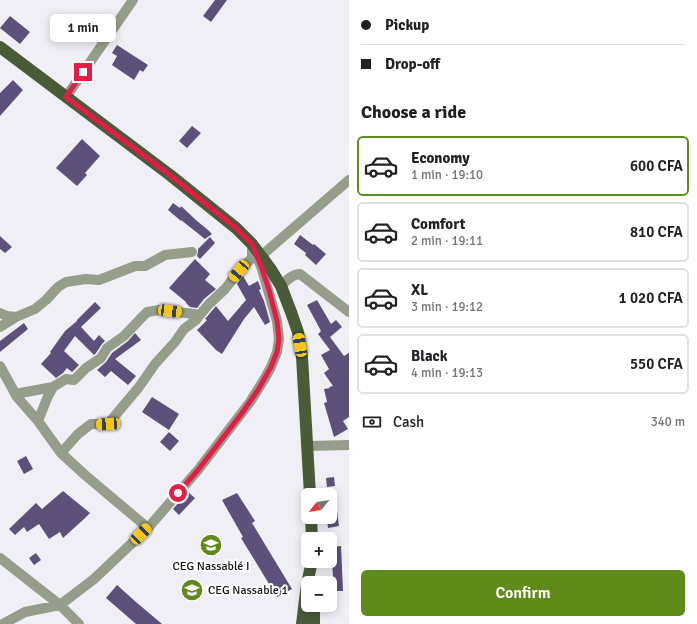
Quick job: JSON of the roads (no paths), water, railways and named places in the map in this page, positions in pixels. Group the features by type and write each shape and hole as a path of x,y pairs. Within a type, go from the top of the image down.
{"main road":[{"path":"0,47 176,180 236,228 252,244 261,256 280,286 298,332 302,357 310,488"},
{"path":"302,624 307,584 311,568"},
{"path":"314,612 314,624"}],"street":[{"path":"66,97 133,0"},
{"path":"261,256 349,180"},
{"path":"61,453 78,434 91,424 108,424 140,387 155,364 184,329 196,320 252,258 252,244"},
{"path":"3,624 25,612 60,605 94,579 148,528 198,470 242,413 265,378 277,352 279,339 277,321 261,266 252,244"},
{"path":"0,327 16,317 35,309 58,287 66,282 86,279 99,280 135,266 145,266 165,255 192,252"},
{"path":"280,286 293,276 300,274 344,305 349,312"},
{"path":"38,421 48,396 53,388 66,379 74,380 86,368 101,358 107,348 124,336 147,312 160,310 194,314 199,316"},
{"path":"0,313 7,316 16,317"},
{"path":"0,366 17,397 38,421 61,453 148,528"},
{"path":"15,394 53,388"},
{"path":"307,446 349,445"},
{"path":"0,558 60,605 80,624"}],"place":[{"name":"CEG Nassablé I","path":"211,545"},
{"name":"CEG Nassable 1","path":"192,590"}]}
